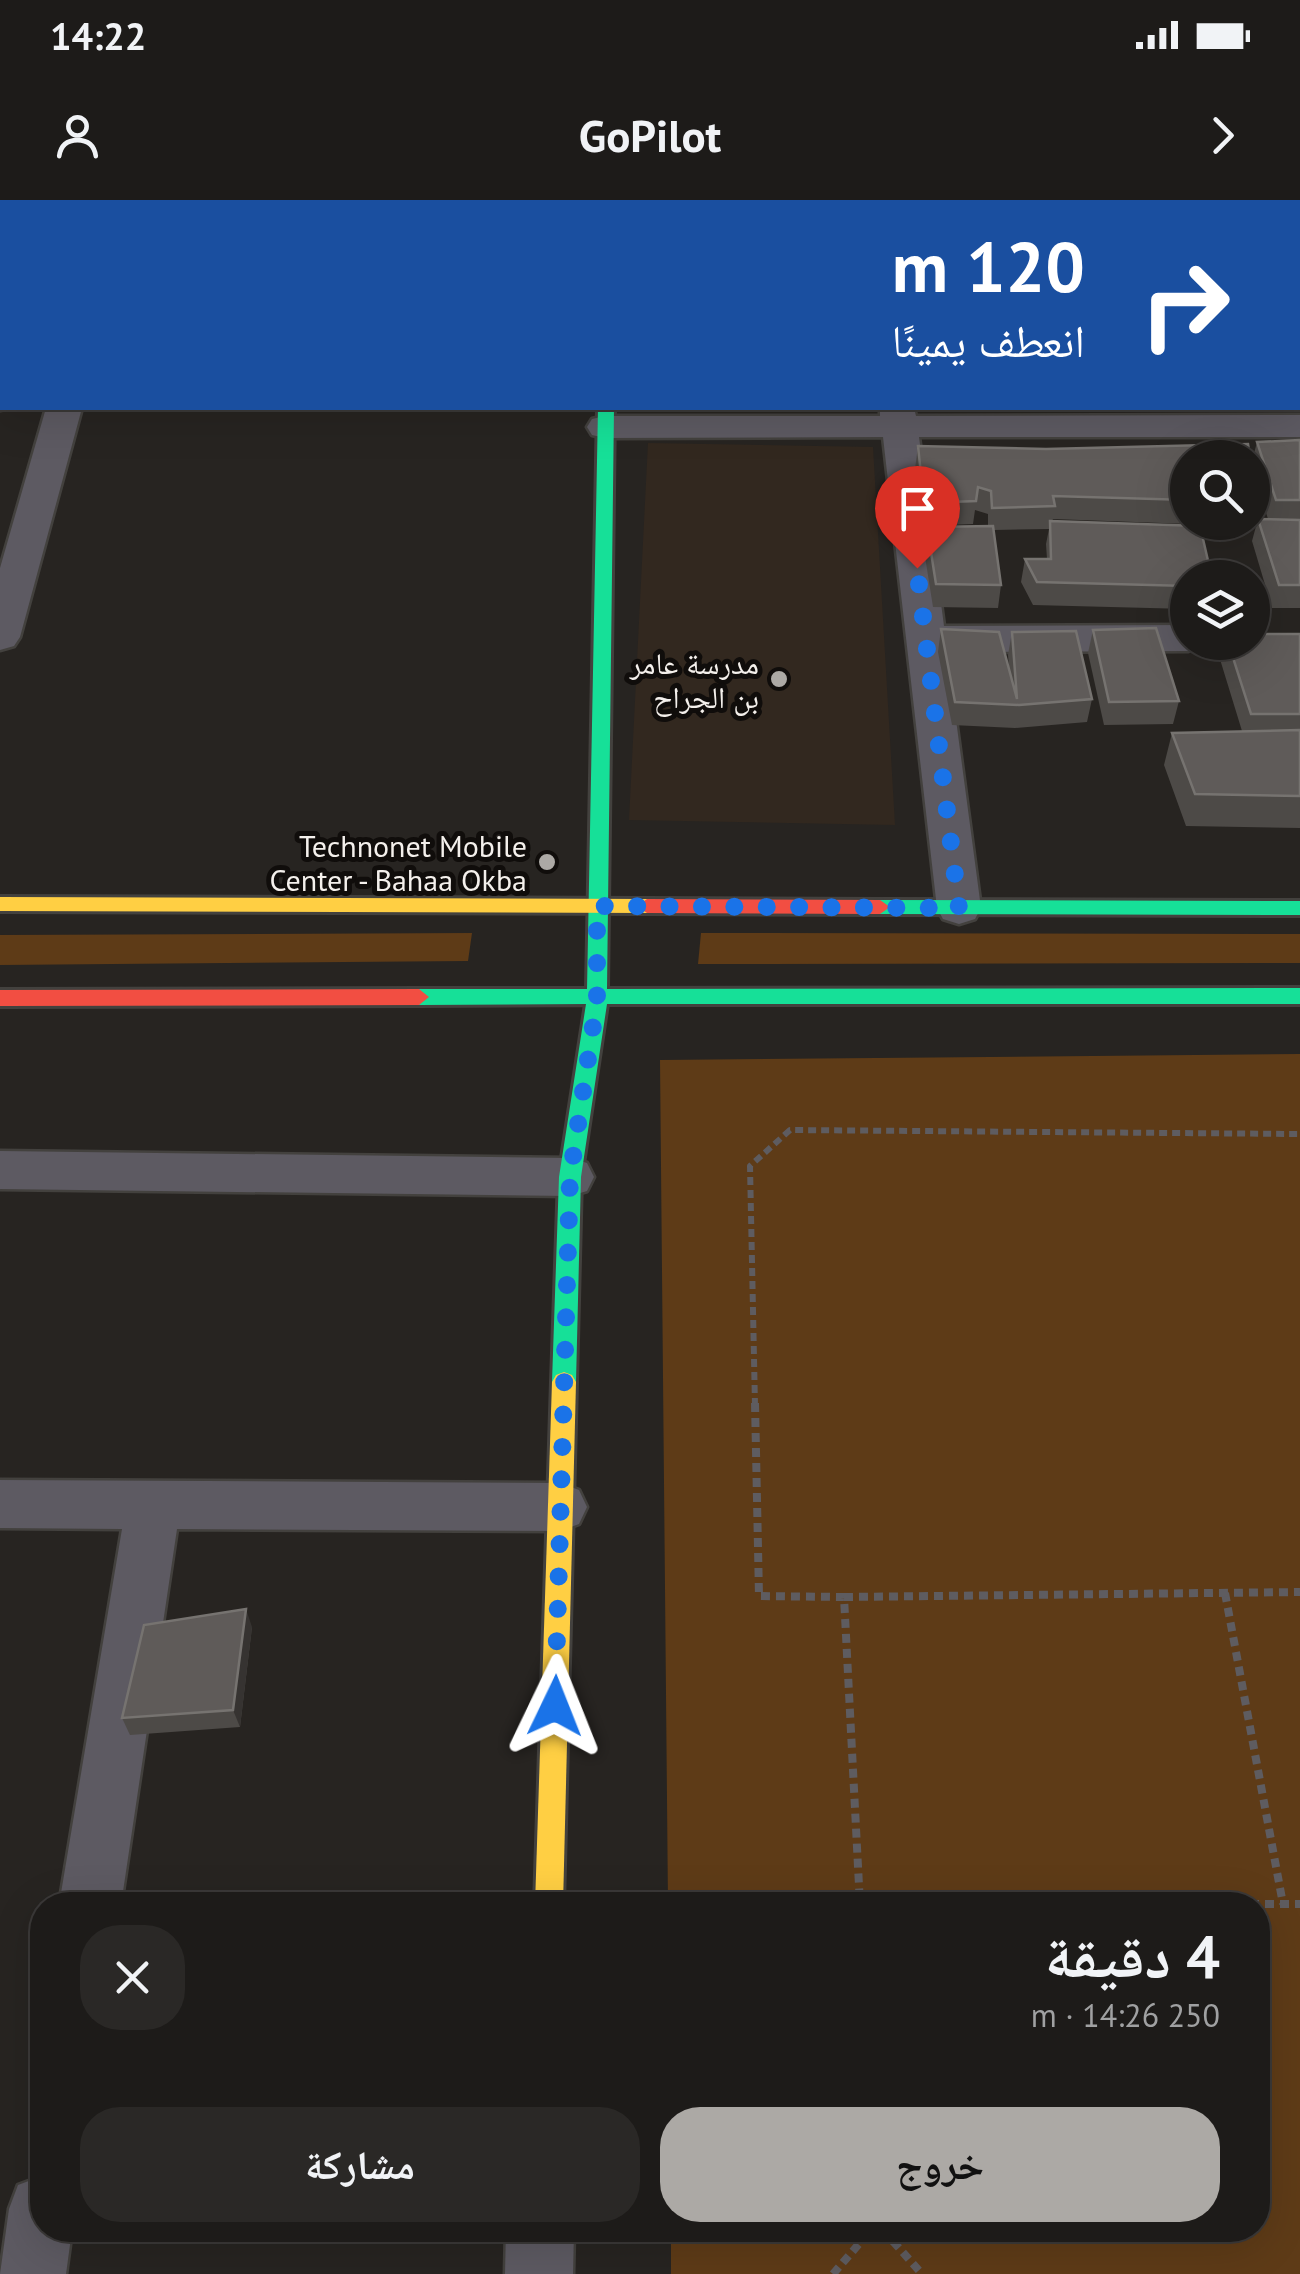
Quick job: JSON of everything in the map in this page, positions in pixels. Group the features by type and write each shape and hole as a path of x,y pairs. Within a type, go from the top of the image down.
{"main road":[{"path":"549,1892 570,1177 597,1000 605,417"},
{"path":"0,904 1300,908"},
{"path":"0,998 1300,996"}],"street":[{"path":"0,637 63,410"},
{"path":"605,417 898,417 1300,426"},
{"path":"898,417 959,908"},
{"path":"926,639 1170,638"},
{"path":"0,1170 570,1177"},
{"path":"0,1504 560,1507"},
{"path":"92,1892 154,1505"},
{"path":"32,2274 37,2242"},
{"path":"539,2274 540,2242"}],"path":[{"path":"1300,1134 790,1130 750,1166 759,1596 1300,1592"},
{"path":"1225,1593 1284,1904"},
{"path":"844,1597 859,1892"},
{"path":"1270,1904 1300,1904"},
{"path":"833,2274 861,2242"},
{"path":"894,2242 922,2274"}],"shaded area":[{"path":"648,443 873,447 895,825 629,820"},
{"path":"472,933 468,961 0,965 0,935"},
{"path":"701,933 1300,934 1300,963 698,964"},
{"path":"1300,1054 1300,2274 671,2274 671,2242 1270,2242 1270,1892 668,1892 660,1060"}],"building":[{"path":"1300,440 1300,500 1276,500 1270,482 1270,441"},
{"path":"918,446 1046,449 1170,446 1170,499 1053,496 1055,506 992,508 991,491 978,487 976,501 924,503"},
{"path":"1270,519 1300,520 1300,585 1279,585 1265,540 1270,540"},
{"path":"1050,521 1170,525 1170,540 1203,540 1208,560 1170,560 1170,586 1037,582 1025,559 1051,559"},
{"path":"993,526 1001,585 936,584 927,527"},
{"path":"1156,628 1179,701 1109,702 1093,630"},
{"path":"941,629 999,632 1017,699 1012,632 1076,631 1092,699 1019,705 955,702"},
{"path":"1270,634 1300,634 1300,714 1251,714 1234,660 1270,660"},
{"path":"1300,730 1300,796 1195,794 1172,733"},
{"path":"246,1609 233,1710 122,1718 144,1625"}],"traffic: fast":[{"path":"564,1382 570,1177 597,1000 606,410"},
{"path":"880,907 1300,908"},
{"path":"419,997 1300,996"}],"traffic: slow":[{"path":"0,904 647,906"},
{"path":"549,1892 564,1382"}],"traffic: jam":[{"path":"647,906 880,907"},
{"path":"0,998 419,997"}],"place":[{"name":"مدرسة عامر بن الجراح","path":"779,679"},
{"name":"Technonet Mobile Center - Bahaa Okba","path":"547,862"}],"route":[{"path":"555,1706 570,1177 597,1000 597,906 959,908 917,568"}]}
